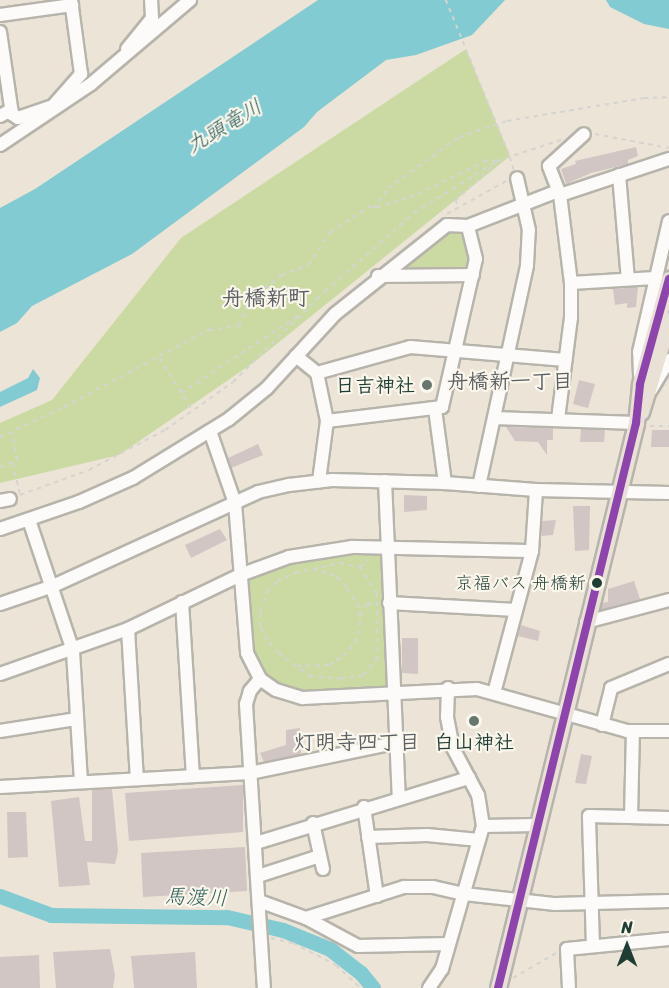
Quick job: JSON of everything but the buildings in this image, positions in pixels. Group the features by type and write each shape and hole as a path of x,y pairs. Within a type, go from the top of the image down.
{"main road":[{"path":"503,985 518,899 562,716 620,494 643,425 645,388 662,279"},
{"path":"645,388 669,320"}],"street":[{"path":"123,58 153,18 151,0"},
{"path":"2,142 123,58 190,0"},
{"path":"0,15 71,2 81,74 54,108 18,118 6,113 0,32"},
{"path":"558,419 571,283 559,193 549,166 584,134"},
{"path":"0,529 29,520 133,478 210,431 267,388 335,314 378,276 447,225 468,226 525,204 669,159"},
{"path":"619,175 628,279"},
{"path":"479,486 527,266 529,230 525,204 516,181"},
{"path":"571,283 662,279 669,221"},
{"path":"327,421 442,408 457,352 476,259 468,226"},
{"path":"378,276 473,274"},
{"path":"316,373 410,347 565,360"},
{"path":"296,356 316,373 327,421 319,481"},
{"path":"645,388 669,360"},
{"path":"435,409 445,483"},
{"path":"494,418 558,419 643,425"},
{"path":"210,431 235,503 244,641 252,668 260,679 289,696 303,698 448,688 494,693 562,716 633,732 669,731"},
{"path":"0,604 53,586 272,488 319,481 385,481 620,494 669,493"},
{"path":"385,481 387,546 383,602 399,797"},
{"path":"494,693 532,551 536,490"},
{"path":"29,520 73,651 81,782"},
{"path":"0,674 73,651 128,628 240,575 289,557 370,546 532,551"},
{"path":"586,622 669,601"},
{"path":"182,602 193,776"},
{"path":"383,602 516,610"},
{"path":"128,628 137,779"},
{"path":"602,725 611,688 669,664"},
{"path":"260,679 250,691 246,704 264,988"},
{"path":"429,988 442,969 483,826 483,810 453,748 447,717 448,688"},
{"path":"0,731 77,719"},
{"path":"631,817 633,732"},
{"path":"0,787 250,773 395,742"},
{"path":"256,843 364,807 469,778"},
{"path":"364,807 377,896"},
{"path":"593,946 589,816 669,818"},
{"path":"258,876 322,862 313,823"},
{"path":"483,826 536,825"},
{"path":"368,837 427,835 478,840"},
{"path":"306,918 404,887 432,887 464,894 555,904 669,901"},
{"path":"259,901 306,918 358,946 449,944"},
{"path":"569,988 567,949 669,939"}],"path":[{"path":"443,218 458,206 508,180 516,181 510,156 446,0"},
{"path":"0,437 209,330 239,326 249,299 282,275 308,265 330,232 352,214 373,204 411,170 459,137 507,121 644,98 669,97"},
{"path":"13,462 10,498 119,455 192,412 233,382 304,312 414,213 497,161 510,156"},
{"path":"373,204 373,209 380,210 487,161 497,161"},
{"path":"458,206 455,201 497,161"},
{"path":"181,393 304,312"},
{"path":"160,357 192,412"},
{"path":"643,425 669,426"},
{"path":"0,467 17,461 12,431"},
{"path":"360,567 369,557 370,546"},
{"path":"340,563 360,567 383,602 378,658 363,676 342,680 311,677 295,666 267,640 260,626 260,611 267,592 277,581 340,563"},
{"path":"295,666 322,666 343,656 355,643 359,608 335,576 314,570"},
{"path":"359,616 367,604 383,602"},
{"path":"261,935 294,943 336,965 361,988"},
{"path":"503,985 547,955 567,949"}],"green space":[{"path":"466,49 510,156 253,363 119,455 0,483 0,423 52,400 181,238"},
{"path":"447,226 468,226 473,275 382,273"},
{"path":"387,546 392,689 303,698 265,678 251,647 240,575 289,557"}],"water":[{"name":"九頭竜川","path":"318,0 505,0 472,35 416,55 386,60 317,112 304,127 132,254 32,306 17,323 0,332 0,208 35,189"},
{"path":"606,0 669,0 669,29 644,24 610,7"},
{"path":"33,369 40,378 37,390 0,407 0,392 28,378"}],"waterway":[{"name":"馬渡川","path":"0,896 51,915 227,917 283,930 330,949 361,973 373,988"}],"transit line":[{"path":"498,988 636,423 640,384 669,279"}],"place":[{"name":"日吉神社","path":"427,385"},
{"name":"京福バス 舟橋新","path":"597,583"},
{"name":"白山神社","path":"474,721"}],"district":[{"name":"舟橋新町","path":"266,298"},
{"name":"舟橋新一丁目","path":"510,381"},
{"name":"灯明寺四丁目","path":"357,742"}]}
